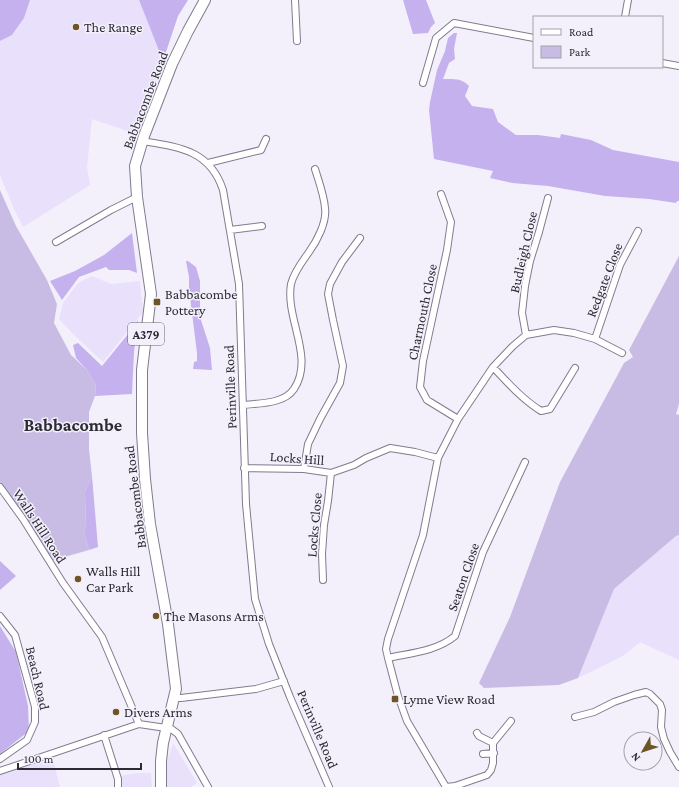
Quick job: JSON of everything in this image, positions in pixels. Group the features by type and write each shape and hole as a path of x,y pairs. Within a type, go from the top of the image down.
{"main road":[{"name":"Babbacombe Road","path":"161,787 161,761 166,726 176,689 168,624 150,524 144,479 142,370 151,294 137,197 135,166 142,141 172,64 205,0"}],"street":[{"path":"295,0 297,41"},
{"path":"625,16 628,0"},
{"path":"423,83 436,38 454,22 533,38"},
{"path":"663,63 679,66"},
{"path":"208,163 261,150 266,139"},
{"name":"Perinville Road","path":"142,141 174,146 200,157 208,163 220,180 224,190 239,284 244,468 255,599 269,644 329,787"},
{"path":"243,405 283,399 293,390 299,377 302,356 291,303 291,284 296,270 316,242 321,230 326,209 315,169"},
{"name":"Charmouth Close","path":"441,194 451,222 447,250 423,361 420,387 428,400 458,419"},
{"path":"56,242 111,210 137,197"},
{"name":"Budleigh Close","path":"526,335 522,313 525,286 530,261 548,198"},
{"path":"230,230 262,226"},
{"name":"Redgate Close","path":"595,339 620,265 638,231"},
{"path":"304,469 308,444 340,383 343,366 328,294 330,284 342,262 360,238"},
{"path":"511,721 493,743 494,753 491,770 487,775 455,786 446,787 407,721 398,696 386,649 423,535 438,458 458,419 493,367 526,335 554,330 574,333 595,339 622,353"},
{"path":"493,367 528,404 541,411 550,409 575,368"},
{"name":"Locks Hill","path":"244,468 304,469 331,473 354,465 366,458 390,448 438,458"},
{"name":"Seaton Close","path":"388,658 434,648 447,643 455,636 483,552 525,462"},
{"name":"Locks Close","path":"323,580 322,554 324,524 331,473"},
{"name":"Walls Hill Road","path":"0,487 23,519 63,583 102,637 139,724"},
{"name":"Beach Road","path":"0,616 15,635 35,706 35,722 27,740 0,759"},
{"name":"Perinville Road","path":"174,698 256,689 284,681"},
{"path":"575,717 594,712 614,702 646,692 660,704 662,710 661,727 664,739 679,767"},
{"path":"0,771 139,724 166,726 178,734 208,787"},
{"path":"477,733 479,736 493,743"},
{"path":"104,736 118,779 118,787"},
{"path":"483,754 494,753"}],"shaded area":[{"path":"0,0 30,0 24,18 12,35 0,41"},
{"path":"30,0 139,0 163,61 156,82 137,126 136,136 122,129 92,119 87,167 90,185 23,227 0,175 0,41 12,35 24,18"},
{"path":"139,0 188,0 178,16 163,61"},
{"path":"403,0 426,0 435,23 428,33 413,34"},
{"path":"454,33 457,33 454,49 455,59 449,63 443,79 457,80 466,83 469,86 465,96 472,106 493,109 498,122 516,135 538,135 560,138 561,134 591,140 613,150 679,162 679,201 676,203 649,199 605,196 548,186 512,183 490,178 493,171 434,159 429,110 430,102 437,70 445,51 448,38"},
{"path":"132,233 137,273 129,270 109,270 106,267 79,277 62,300 50,281 75,271 104,255"},
{"path":"186,261 196,267 200,281 200,317 210,348 212,370 193,369 194,362 197,361 197,353"},
{"path":"92,276 111,284 140,281 143,312 103,362 59,319 63,303 78,283"},
{"path":"138,320 134,352 132,394 95,396 96,385 87,370 76,358 73,345 78,343 102,366"},
{"path":"92,476 98,547 89,550 84,532 86,526 85,492"},
{"path":"679,535 679,660 640,642 623,656 578,678 614,589"},
{"path":"0,561 16,576 0,590"},
{"path":"0,626 16,652 28,706 29,731 0,754"},
{"path":"173,743 197,783 191,787 167,787 166,766"},
{"path":"53,759 60,787 0,787 0,775"},
{"path":"137,773 151,773 152,787 118,787 118,779 120,776"}],"green space":[{"path":"0,190 16,226 47,280 57,304 54,323 71,355 87,370 96,385 95,396 89,412 89,449 92,476 85,492 86,526 84,532 89,550 47,562 0,482"},
{"path":"679,256 679,404 676,414 679,415 679,535 614,589 578,678 559,685 484,688 479,683 510,617 560,482 624,363 633,357 629,350"}],"place":[{"name":"The Range","path":"76,27"},
{"name":"Babbacombe Pottery","path":"157,302"},
{"name":"Walls Hill Car Park","path":"78,579"},
{"name":"The Masons Arms","path":"156,616"},
{"name":"Lyme View Road","path":"395,699"},
{"name":"Divers Arms","path":"116,712"}],"district":[{"name":"Babbacombe","path":"73,425"}]}
